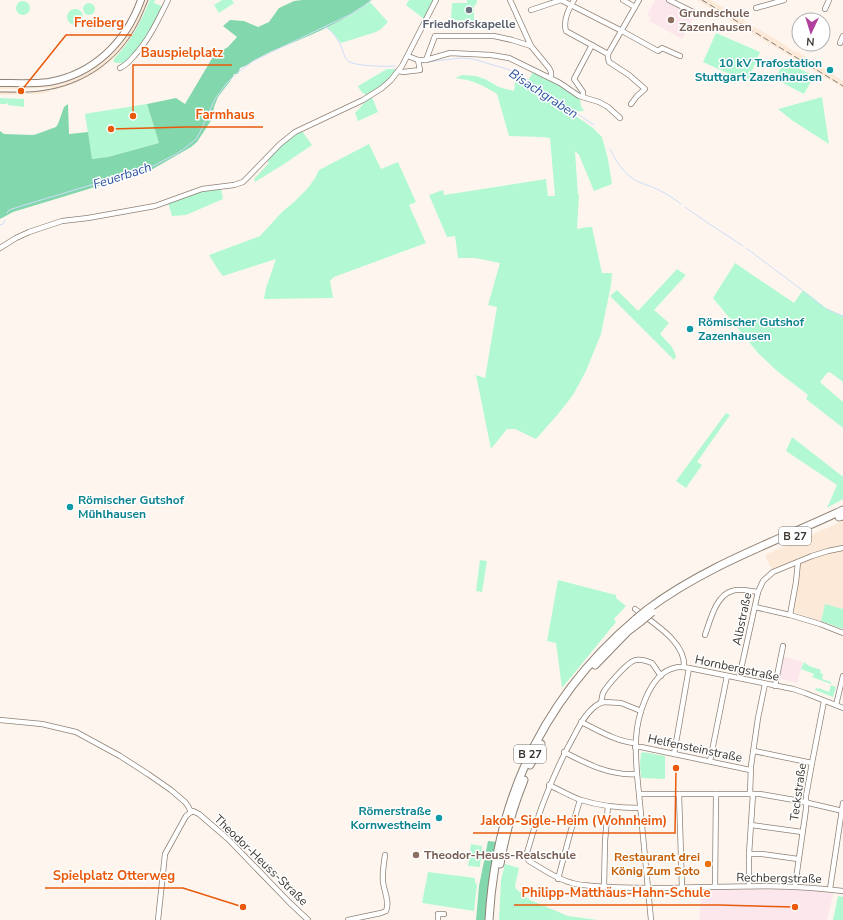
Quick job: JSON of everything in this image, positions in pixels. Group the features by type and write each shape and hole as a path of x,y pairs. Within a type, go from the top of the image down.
{"highway":[{"name":"B 27","path":"489,920 494,875 502,831 509,805 530,754 542,730 573,684 590,663 608,644 673,592 751,550 843,510"},
{"name":"B 27","path":"650,611 694,585 752,555 842,516"},
{"name":"B 27","path":"494,920 501,856 514,808 534,757 547,731 576,687 638,620"}],"main road":[{"path":"0,83 48,82 73,75 88,68 102,58 121,38 131,22 141,0"}],"street":[{"path":"120,68 126,66 145,43 168,0"},
{"path":"0,248 22,235 65,220 88,218 155,206 202,189 243,182 280,144 295,132 364,100 391,80 399,71 408,56 436,0"},
{"path":"510,0 531,46 549,68 551,78"},
{"path":"531,10 561,0 658,51 662,48 680,56"},
{"path":"574,0 570,5 565,24 566,31 608,54"},
{"path":"623,0 635,7"},
{"path":"631,104 645,89 630,75 609,62 608,54 639,0"},
{"path":"669,0 697,14"},
{"path":"756,8 784,0"},
{"path":"825,9 829,0"},
{"path":"426,60 435,36 494,36 531,46"},
{"path":"840,43 843,36"},
{"path":"583,97 583,92 574,79 592,45"},
{"path":"408,56 418,60 426,60 450,54 491,55 509,58 551,78 579,96 599,102 608,107 620,118"},
{"path":"399,71 420,70 418,60"},
{"name":"Albstraße","path":"739,678 758,592 763,581 777,570 812,556 843,548"},
{"path":"790,615 798,562"},
{"path":"705,635 720,599 726,593 734,590 758,592"},
{"path":"755,607 790,615 843,633"},
{"name":"Hornbergstraße","path":"635,609 670,636 680,649 687,667 800,691 843,708"},
{"path":"775,686 783,646"},
{"path":"602,702 603,694 607,687 632,661 639,660 652,663 661,676"},
{"path":"651,920 636,774 636,731 641,711 652,686 661,676 672,668 687,667 674,754"},
{"path":"710,761 727,676"},
{"path":"836,705 843,676"},
{"path":"749,886 752,794 750,770 765,684"},
{"name":"Teckstraße","path":"795,886 806,796 824,701"},
{"path":"640,808 608,806 580,800 549,785 564,752 581,722 591,710 602,702 613,702 622,703 641,711"},
{"name":"Theodor-Heuss-Straße","path":"0,720 42,724 76,732 141,769 164,784 185,802 191,812 196,812 199,814 228,839 308,920"},
{"name":"Helfensteinstraße","path":"581,722 606,734 636,745 750,770"},
{"path":"754,751 812,763"},
{"path":"564,752 603,770 629,775 636,774"},
{"name":"Rechbergstraße","path":"549,785 526,856 528,861 558,879 574,884 604,887 682,888 795,886 843,891"},
{"path":"639,794 760,794 842,811"},
{"path":"679,794 682,888"},
{"path":"715,887 716,794"},
{"path":"558,879 580,800"},
{"path":"830,889 843,803"},
{"path":"604,887 605,841 608,806"},
{"path":"158,920 165,854 186,816 191,812"},
{"path":"751,825 802,832"},
{"path":"749,854 762,854 798,859"},
{"path":"348,920 381,913 386,911 388,908 382,880 385,855"},
{"path":"438,920 438,914 444,914"}],"shaded area":[{"path":"143,0 149,0 139,24 131,38 123,49 99,71 76,83 55,90 52,90 51,87 0,89 0,86 30,86 80,75 96,66 109,56 123,41 134,22"},
{"name":"Grundschule Zazenhausen","path":"655,0 666,0 695,14 682,39 649,21 651,18 647,15"},
{"path":"697,0 711,0 769,35 791,49 791,52 799,52 843,81 843,88"},
{"path":"49,89 50,92 37,94 0,95 0,91 30,92"},
{"path":"843,521 843,609 825,605 821,621 790,611 798,562 773,572 765,555"},
{"path":"782,656 803,662 797,683 778,678"},
{"path":"775,888 834,892 827,920 699,920 702,890"}],"green space":[{"path":"150,0 155,0 154,3 162,6 151,28 143,42 125,63 115,63 113,60 134,32 143,17"},
{"path":"222,0 232,0 234,3 219,13 214,5"},
{"path":"372,0 331,26 269,52 240,68 238,74 234,74 218,97 214,107 212,119 197,142 191,147 151,170 13,212 0,219 0,131 4,134 34,135 56,127 64,107 68,104 69,134 88,132 92,159 108,157 159,143 147,104 176,98 185,104 214,55 228,47 237,37 223,26 230,20 244,21 258,27 269,22 279,8 294,1"},
{"path":"409,0 433,0 424,19 406,5"},
{"path":"467,0 477,0 476,5 474,5 474,21 451,20 452,3 467,3"},
{"path":"23,1 28,3 30,8 28,13 23,15 18,13 16,8 18,3"},
{"path":"370,2 388,22 381,29 341,43 327,28 351,15"},
{"path":"91,3 94,4 94,14 87,15 84,14 83,7 84,4"},
{"path":"75,9 82,14 83,17 78,24 75,25 68,20 67,17 72,10"},
{"path":"716,33 760,52 747,82 703,62"},
{"path":"784,61 814,76 804,94 775,79"},
{"path":"387,69 397,69 391,77 367,95 361,92 358,86"},
{"path":"534,71 552,80 580,98 581,106 584,111 570,112 593,128 602,137 608,159 612,184 594,191 579,155 575,151 579,195 577,229 592,227 602,273 612,273 611,285 601,334 586,371 573,395 536,439 515,429 507,429 491,449 476,375 485,378 497,307 488,305 500,263 475,258 458,258 455,236 447,237 429,195 443,190 444,195 546,179 548,196 555,196 550,138 509,136 497,94 477,83 455,78 462,75 476,76 499,87 514,91 515,82 525,85"},
{"path":"372,97 378,112 358,121 355,113"},
{"path":"822,97 829,144 793,121 778,109"},
{"path":"0,98 24,99 24,107 8,105 8,102 7,104 0,104"},
{"path":"147,104 159,143 108,157 92,159 85,114"},
{"path":"302,131 312,145 255,182 254,179 269,163 267,160 288,140"},
{"path":"369,144 381,169 398,162 416,202 409,205 426,243 334,277 330,281 333,298 264,299 266,288 276,259 223,276 209,255 260,236 282,212 308,188 319,170"},
{"path":"221,188 223,199 186,215 172,216 168,202 203,191"},
{"path":"735,263 794,303 803,290 826,308 843,316 843,382 828,372 820,382 843,402 843,428 806,399 808,395 777,371 758,353 713,298"},
{"path":"677,269 686,275 654,310 669,323 660,334 672,347 676,356 674,360 610,296 617,290 638,311"},
{"path":"726,413 730,415 697,462 702,465 686,488 676,481"},
{"path":"792,437 843,476 843,499 827,508 837,485 786,451"},
{"path":"480,560 487,561 482,592 476,591"},
{"path":"558,580 616,595 616,598 626,606 614,619 616,622 562,688 556,643 547,641"},
{"path":"825,604 843,609 843,629 821,621"},
{"path":"804,662 809,666 821,670 820,673 823,674 822,679 831,682 831,684 812,677 814,674 801,669"},
{"path":"831,685 836,687 833,697 815,690 816,688 819,688 829,692"},
{"path":"643,752 665,756 665,779 641,778 640,764 641,753"},
{"path":"488,841 497,842 487,920 476,920 479,886"},
{"path":"471,844 482,846 480,867 468,866"},
{"path":"505,864 519,868 515,886 516,889 530,900 568,916 598,920 499,920 501,880"},
{"path":"428,872 475,878 477,885 474,911 422,903"},
{"path":"838,896 843,897 843,920 833,920"}],"waterway":[{"name":"Feuerbach","path":"7,213 9,210 21,206 151,167 176,154 196,139 215,99 237,73 253,61 351,14 371,0"},
{"name":"Bisachgraben","path":"325,27 330,30 336,38 345,56 351,63 395,66"},
{"name":"Bisachgraben","path":"421,63 460,58 473,59 507,69 519,74 594,125"},
{"name":"Bisachgraben","path":"610,149 621,168 627,174 681,204"},
{"name":"Bisachgraben","path":"685,207 743,246"},
{"name":"Feuerbach","path":"0,225 3,224 5,220"},
{"name":"Bisachgraben","path":"746,248 802,290"},
{"name":"Bisachgraben","path":"804,292 823,307"},
{"name":"Bisachgraben","path":"826,309 843,316"}],"tram line":[{"path":"0,92 35,92 46,90 70,84 93,73 113,57 129,38 140,20 148,0"}],"railway":[{"path":"702,0 843,86"}],"place":[{"name":"Friedhofskapelle","path":"469,10"},
{"name":"Grundschule Zazenhausen","path":"671,20"},
{"name":"10 kV Trafostation Stuttgart Zazenhausen","path":"830,70"},
{"name":"Freiberg","path":"21,91"},
{"name":"Bauspielplatz","path":"133,116"},
{"name":"Farmhaus","path":"111,129"},
{"name":"Römischer Gutshof Zazenhausen","path":"690,329"},
{"name":"Römischer Gutshof Mühlhausen","path":"70,507"},
{"name":"Jakob-Sigle-Heim (Wohnheim)","path":"676,768"},
{"name":"Römerstraße Kornwestheim","path":"439,818"},
{"name":"Theodor-Heuss-Realschule","path":"416,855"},
{"name":"Restaurant drei König Zum Soto","path":"708,864"},
{"name":"Spielplatz Otterweg","path":"243,907"},
{"name":"Philipp-Matthäus-Hahn-Schule","path":"795,907"}]}
